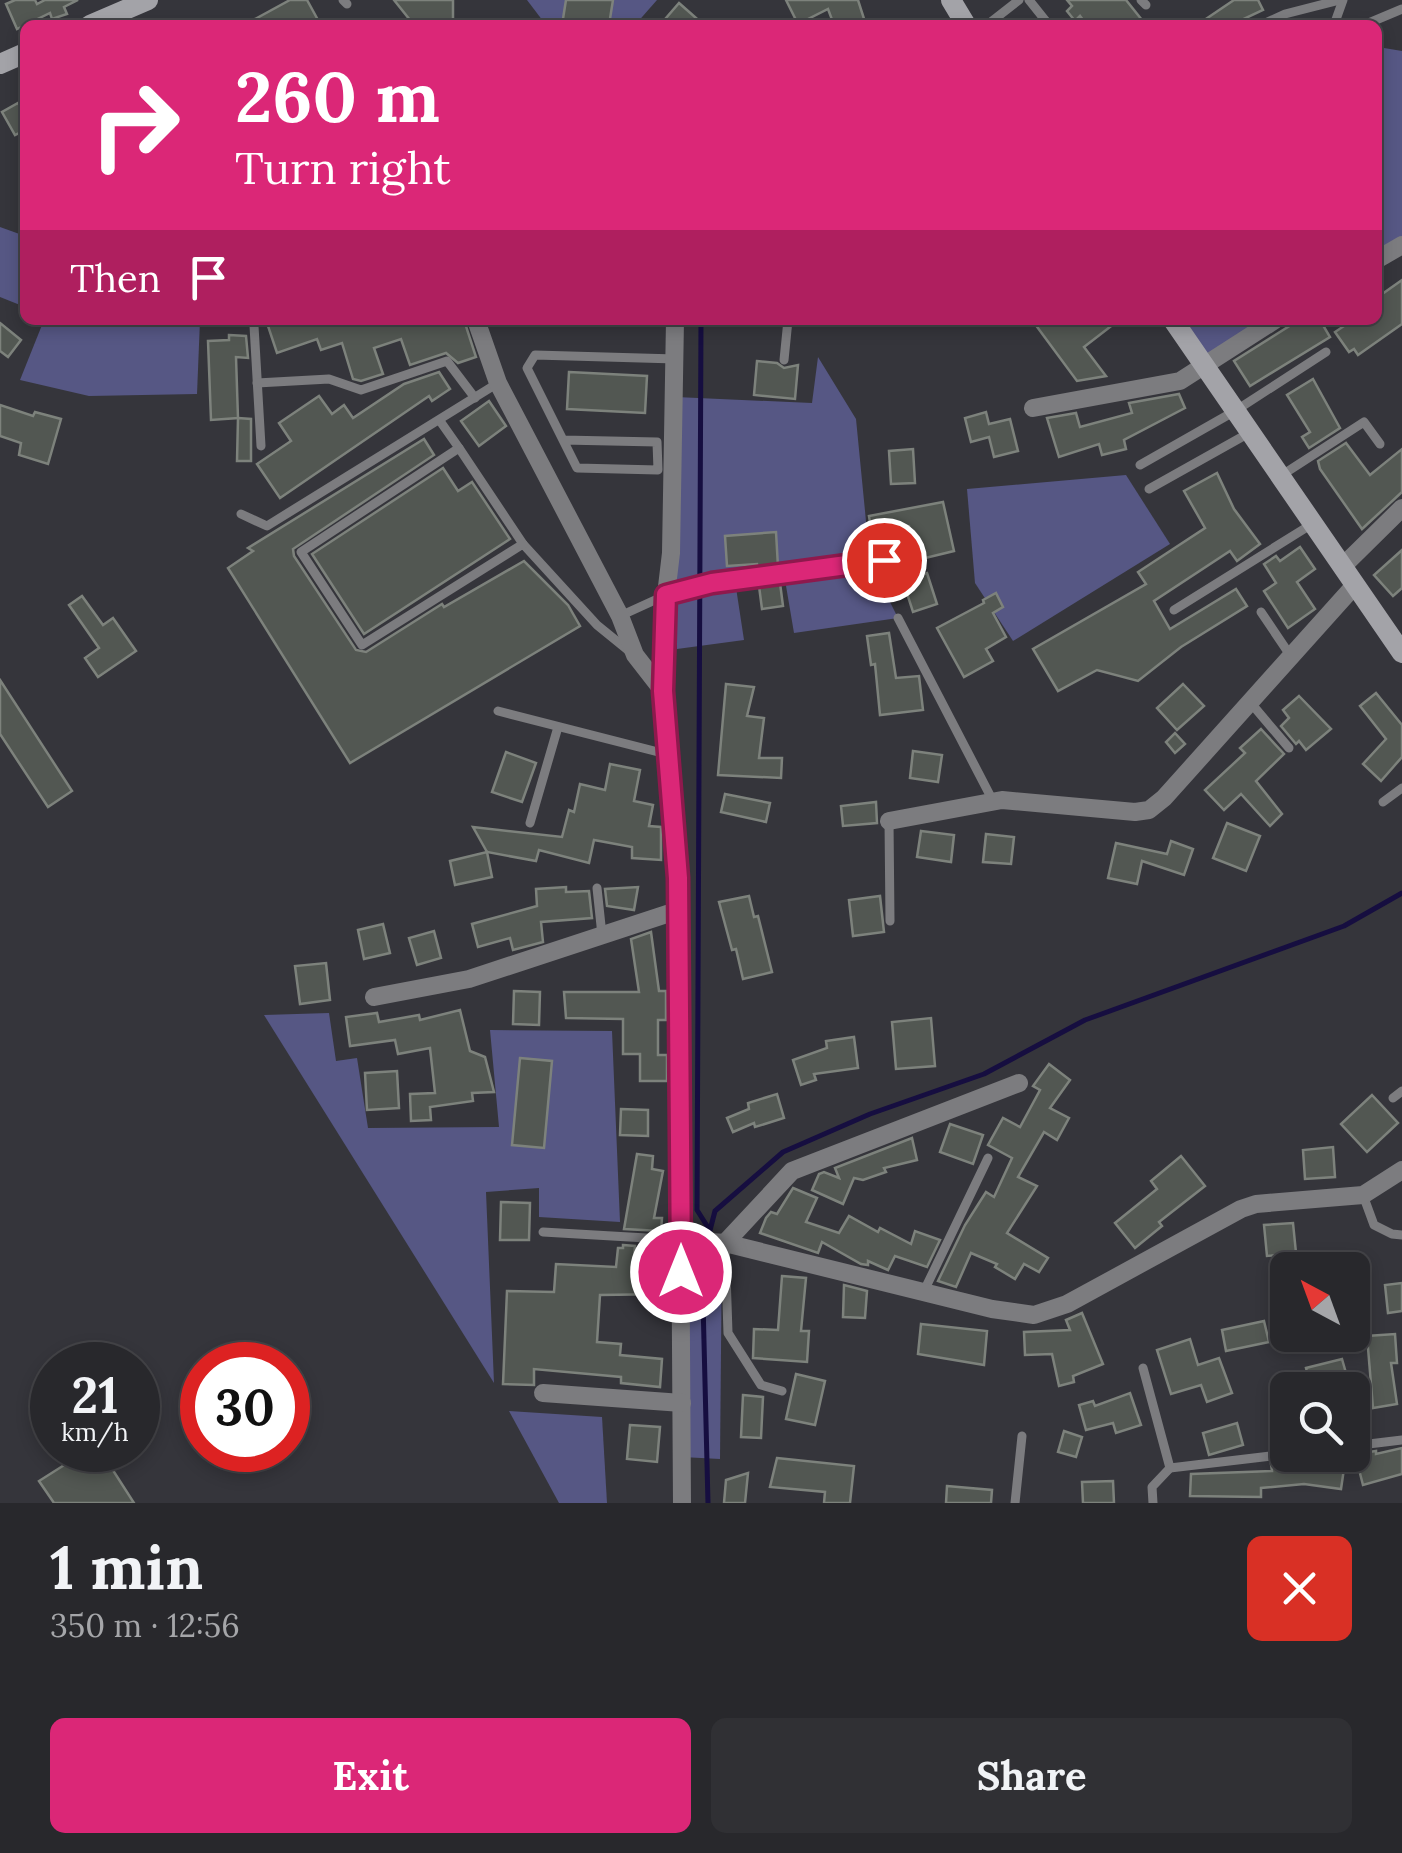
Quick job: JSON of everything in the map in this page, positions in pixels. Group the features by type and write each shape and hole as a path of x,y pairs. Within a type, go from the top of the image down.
{"street":[{"path":"102,20 148,0"},
{"path":"478,325 498,383 620,616 635,656 663,691"},
{"path":"676,325 671,553 663,691 679,910 682,1503"},
{"path":"1177,325 1402,653"},
{"path":"1033,408 1180,381 1267,325"},
{"path":"1342,567 1402,508"},
{"path":"889,820 993,801 1149,810 1354,585"},
{"path":"374,997 469,978 679,910"},
{"path":"724,1243 792,1171 1019,1083"},
{"path":"681,1240 724,1243 1034,1315 1067,1304 1240,1209 1256,1204 1364,1195 1402,1170"},
{"path":"543,1392 682,1403"}],"lane":[{"path":"994,20 1020,0"},
{"path":"1029,0 1045,20"},
{"path":"1272,20 1341,0"},
{"path":"1376,20 1402,9"},
{"path":"784,360 788,325"},
{"path":"254,326 261,446"},
{"path":"1140,466 1326,352"},
{"path":"563,440 657,442 658,470 577,468 563,440 527,368 535,355 676,358"},
{"path":"257,383 329,380 361,390 446,361 474,398"},
{"path":"241,514 267,526 498,383"},
{"path":"440,420 523,544 598,625 635,656"},
{"path":"1279,477 1364,422 1380,444"},
{"path":"1150,489 1249,432"},
{"path":"459,448 301,552 362,645 523,544"},
{"path":"1174,610 1312,524"},
{"path":"620,616 666,595 712,583 884,560"},
{"path":"1261,612 1291,656"},
{"path":"898,618 993,801"},
{"path":"1250,702 1289,748"},
{"path":"498,711 670,756"},
{"path":"530,823 558,727"},
{"path":"1383,802 1402,788"},
{"path":"889,820 890,921"},
{"path":"596,888 602,935"},
{"path":"1392,1098 1402,1091"},
{"path":"924,1292 988,1158"},
{"path":"1364,1195 1374,1225 1392,1234 1402,1234"},
{"path":"543,1232 681,1240"},
{"path":"724,1243 728,1333 762,1386 782,1391"},
{"path":"1143,1368 1170,1468"},
{"path":"1014,1503 1022,1436"},
{"path":"1370,1444 1402,1440"},
{"path":"1153,1503 1152,1487 1170,1468 1270,1456"}],"shaded area":[{"path":"527,0 657,0 639,20 542,20"},
{"path":"1382,48 1402,51 1402,245 1382,257"},
{"path":"0,227 20,234 20,305 0,297"},
{"path":"42,325 200,325 197,394 89,396 20,380"},
{"path":"1177,325 1267,325 1205,364"},
{"path":"818,357 856,419 870,562 898,618 794,633 784,574 735,581 744,640 677,649 676,397 812,403"},
{"path":"1126,475 1170,544 1013,641 975,583 967,489"},
{"path":"329,1013 336,1061 357,1058 368,1128 499,1127 490,1030 612,1031 620,1222 539,1217 539,1188 486,1192 494,1383 264,1015"},
{"path":"681,1240 722,1243 720,1459 682,1457"},
{"path":"509,1411 602,1417 607,1503 559,1503"}],"building":[{"path":"15,0 35,0 37,4 45,0 78,0 64,7 67,14 52,19 50,13 36,20 20,20 17,29 6,4"},
{"path":"290,0 307,0 318,20 253,20"},
{"path":"394,0 453,0 453,20 410,20"},
{"path":"566,0 613,0 610,20 563,20"},
{"path":"786,0 858,0 864,20 832,20 828,9 806,20 796,20"},
{"path":"1067,0 1126,0 1142,20 1083,20 1080,16 1074,20 1067,11 1072,6"},
{"path":"1234,0 1258,0 1263,10 1242,20 1204,20"},
{"path":"679,3 698,20 664,20"},
{"path":"18,103 20,132 15,135 2,112"},
{"path":"1402,280 1402,324 1358,355 1354,349 1349,352 1335,332 1346,325 1382,325 1382,294"},
{"path":"0,323 21,340 8,357 0,351"},
{"path":"268,325 466,325 476,357 458,363 446,353 410,365 401,339 374,348 383,374 361,381 353,379 342,343 321,350 317,339 277,353"},
{"path":"1036,325 1113,325 1084,347 1106,376 1077,381"},
{"path":"1291,325 1323,325 1330,337 1250,386 1234,361"},
{"path":"229,335 246,336 248,358 236,357 238,418 211,420 208,341 229,340"},
{"path":"757,361 777,363 784,368 798,365 795,399 754,395"},
{"path":"439,372 450,389 432,401 429,396 280,498 257,464 291,441 279,423 319,396 332,414 344,405 353,418 404,384"},
{"path":"569,372 647,376 645,413 567,409"},
{"path":"1313,379 1340,428 1309,448 1302,437 1310,432 1287,395"},
{"path":"1179,394 1185,408 1124,440 1126,449 1102,455 1099,444 1059,457 1047,418 1076,413 1080,427 1132,413 1129,403"},
{"path":"489,401 506,426 479,446 461,421"},
{"path":"0,405 33,416 35,412 61,419 48,464 19,455 21,443 0,436"},
{"path":"986,412 989,424 1010,419 1018,451 994,457 989,437 971,442 965,418"},
{"path":"238,418 251,419 251,461 237,461"},
{"path":"424,439 434,455 293,549 356,650 366,652 442,604 444,607 524,561 568,605 580,626 350,763 228,568 253,551 248,548"},
{"path":"1346,443 1370,475 1402,449 1402,492 1362,529 1318,461"},
{"path":"913,449 915,483 891,484 889,451"},
{"path":"443,468 458,491 472,482 510,539 364,634 312,554"},
{"path":"1217,473 1234,509 1260,544 1237,561 1230,551 1154,601 1170,629 1236,589 1247,606 1181,647 1138,681 1097,670 1058,691 1033,649 1146,584 1138,572 1205,528 1184,491"},
{"path":"943,502 954,551 917,560 909,526 871,530 869,516"},
{"path":"776,532 778,567 758,570 757,564 727,566 725,536"},
{"path":"1300,547 1315,569 1297,582 1315,609 1288,628 1264,591 1276,583 1264,564 1276,556 1280,561"},
{"path":"1402,550 1402,588 1393,596 1374,575"},
{"path":"927,573 937,604 913,612 903,581"},
{"path":"780,583 783,606 762,609 759,586"},
{"path":"996,593 1003,607 993,613 1006,637 986,649 993,661 964,677 937,628"},
{"path":"82,596 103,625 113,618 136,651 98,677 85,658 99,648 69,605"},
{"path":"889,633 896,678 919,676 923,710 880,715 875,664 871,665 867,636"},
{"path":"0,680 72,791 48,807 0,734"},
{"path":"726,684 754,687 747,716 764,718 759,758 782,758 781,778 718,775"},
{"path":"1183,684 1204,706 1177,730 1157,708"},
{"path":"1376,693 1402,725 1402,757 1381,781 1363,764 1386,739 1360,706"},
{"path":"1299,696 1331,729 1306,750 1281,726 1289,718 1283,710"},
{"path":"1261,729 1284,754 1256,781 1282,814 1270,826 1241,794 1224,810 1205,790 1245,753 1240,748"},
{"path":"1175,733 1185,744 1175,753 1166,742"},
{"path":"913,751 942,755 938,782 910,778"},
{"path":"506,752 536,763 522,802 492,792"},
{"path":"610,764 640,770 634,801 653,805 649,826 661,827 661,860 632,858 632,847 594,840 589,863 539,850 536,861 487,852 473,827 562,837 569,810 574,812 580,784 605,790"},
{"path":"725,794 770,803 766,822 721,812"},
{"path":"876,802 877,823 843,826 841,806"},
{"path":"1227,823 1260,836 1246,871 1213,858"},
{"path":"921,831 954,835 951,862 917,857"},
{"path":"986,834 1014,837 1011,864 983,862"},
{"path":"1171,841 1193,849 1184,875 1142,861 1137,884 1108,878 1116,843 1167,854"},
{"path":"487,852 492,877 455,885 450,861"},
{"path":"566,887 566,892 589,891 592,918 541,922 543,942 513,950 510,938 478,947 472,924 537,906 536,889"},
{"path":"638,887 634,910 607,906 605,889"},
{"path":"749,896 772,972 743,979 719,902"},
{"path":"880,896 884,932 853,936 849,900"},
{"path":"383,924 390,953 364,959 358,930"},
{"path":"434,931 441,958 417,965 409,938"},
{"path":"651,932 659,991 666,991 666,1020 658,1020 658,1055 667,1055 667,1081 640,1081 640,1054 623,1054 623,1019 566,1018 564,992 639,992 631,939"},
{"path":"326,963 330,1000 300,1004 295,966"},
{"path":"514,991 540,992 539,1025 513,1024"},
{"path":"460,1010 470,1051 485,1057 494,1092 472,1093 473,1101 430,1107 431,1120 411,1121 410,1094 435,1093 430,1048 398,1054 395,1040 350,1046 346,1017 377,1013 379,1022 419,1015 420,1020"},
{"path":"931,1018 935,1066 896,1069 892,1022"},
{"path":"854,1037 858,1068 814,1074 816,1080 801,1085 793,1060 827,1048 826,1041"},
{"path":"520,1058 552,1061 544,1148 512,1145"},
{"path":"1049,1064 1070,1080 1050,1108 1069,1118 1057,1140 1044,1132 1018,1177 1037,1186 1007,1233 1048,1258 1039,1272 1024,1264 1015,1279 995,1267 997,1264 971,1253 956,1287 938,1281 965,1225 986,1192 994,1197 1012,1158 988,1145 1003,1118 1020,1127 1040,1090 1033,1086"},
{"path":"397,1071 399,1108 367,1110 365,1073"},
{"path":"777,1094 784,1118 755,1127 754,1123 733,1132 727,1118 749,1109 748,1103"},
{"path":"1372,1095 1398,1123 1367,1152 1341,1124"},
{"path":"621,1109 648,1110 648,1136 620,1135"},
{"path":"950,1124 983,1135 973,1164 940,1152"},
{"path":"912,1138 917,1160 884,1168 886,1172 863,1180 854,1178 843,1204 812,1190 819,1174 839,1178 835,1168"},
{"path":"1333,1147 1335,1177 1305,1179 1303,1150"},
{"path":"637,1154 653,1156 652,1169 663,1171 654,1218 662,1218 661,1231 624,1229"},
{"path":"1181,1156 1205,1186 1159,1222 1162,1226 1135,1248 1115,1223 1157,1189 1151,1181"},
{"path":"793,1188 817,1198 806,1222 839,1233 849,1216 911,1244 915,1231 940,1240 927,1267 895,1256 888,1270 868,1261 868,1265 861,1264 822,1242 818,1253 760,1233 766,1218 771,1212 777,1214"},
{"path":"501,1202 530,1203 529,1240 500,1240"},
{"path":"1293,1223 1296,1252 1270,1252 1267,1256 1264,1225"},
{"path":"635,1246 633,1267 668,1266 668,1294 600,1295 597,1342 621,1344 620,1355 662,1359 660,1387 621,1383 621,1377 534,1369 534,1385 503,1384 507,1291 554,1292 556,1264 616,1267 618,1248"},
{"path":"782,1276 806,1278 801,1331 809,1331 807,1362 753,1358 754,1329 778,1330"},
{"path":"1402,1283 1402,1311 1388,1313 1385,1285"},
{"path":"844,1285 867,1291 865,1318 843,1317"},
{"path":"1082,1313 1103,1364 1073,1376 1074,1382 1059,1386 1052,1354 1025,1355 1024,1332 1070,1330 1066,1320"},
{"path":"1264,1321 1269,1342 1226,1351 1222,1330"},
{"path":"921,1324 987,1331 984,1365 918,1354"},
{"path":"1395,1334 1397,1363 1391,1363 1397,1404 1373,1408 1370,1336"},
{"path":"1190,1339 1198,1365 1219,1358 1232,1393 1207,1402 1201,1385 1171,1394 1157,1350"},
{"path":"1342,1359 1346,1372 1307,1372 1306,1368"},
{"path":"796,1374 825,1381 815,1425 786,1419"},
{"path":"1130,1393 1141,1425 1116,1433 1113,1423 1086,1430 1079,1405 1093,1401 1095,1406"},
{"path":"743,1395 763,1397 761,1438 741,1437"},
{"path":"1237,1423 1243,1445 1209,1455 1203,1433"},
{"path":"630,1425 660,1427 657,1462 627,1459"},
{"path":"1064,1431 1082,1437 1076,1457 1058,1452"},
{"path":"1402,1448 1402,1474 1363,1485 1360,1472 1370,1472 1370,1452"},
{"path":"777,1458 854,1466 850,1503 824,1503 825,1492 770,1487"},
{"path":"53,1472 114,1472 134,1503 54,1503 39,1481"},
{"path":"1344,1472 1341,1489 1304,1484 1261,1488 1261,1497 1190,1496 1191,1474"},
{"path":"748,1473 745,1503 724,1503 726,1480"},
{"path":"1113,1481 1114,1503 1083,1503 1082,1482"},
{"path":"947,1486 992,1490 991,1503 946,1503"}],"waterway":[{"path":"701,325 697,1210 709,1229"},
{"path":"708,1503 702,1261 715,1211 783,1152 870,1114 984,1074 1085,1020 1344,926 1402,893"}],"route":[{"path":"681,1272 678,878 663,691 666,595 712,583 884,560"}]}
